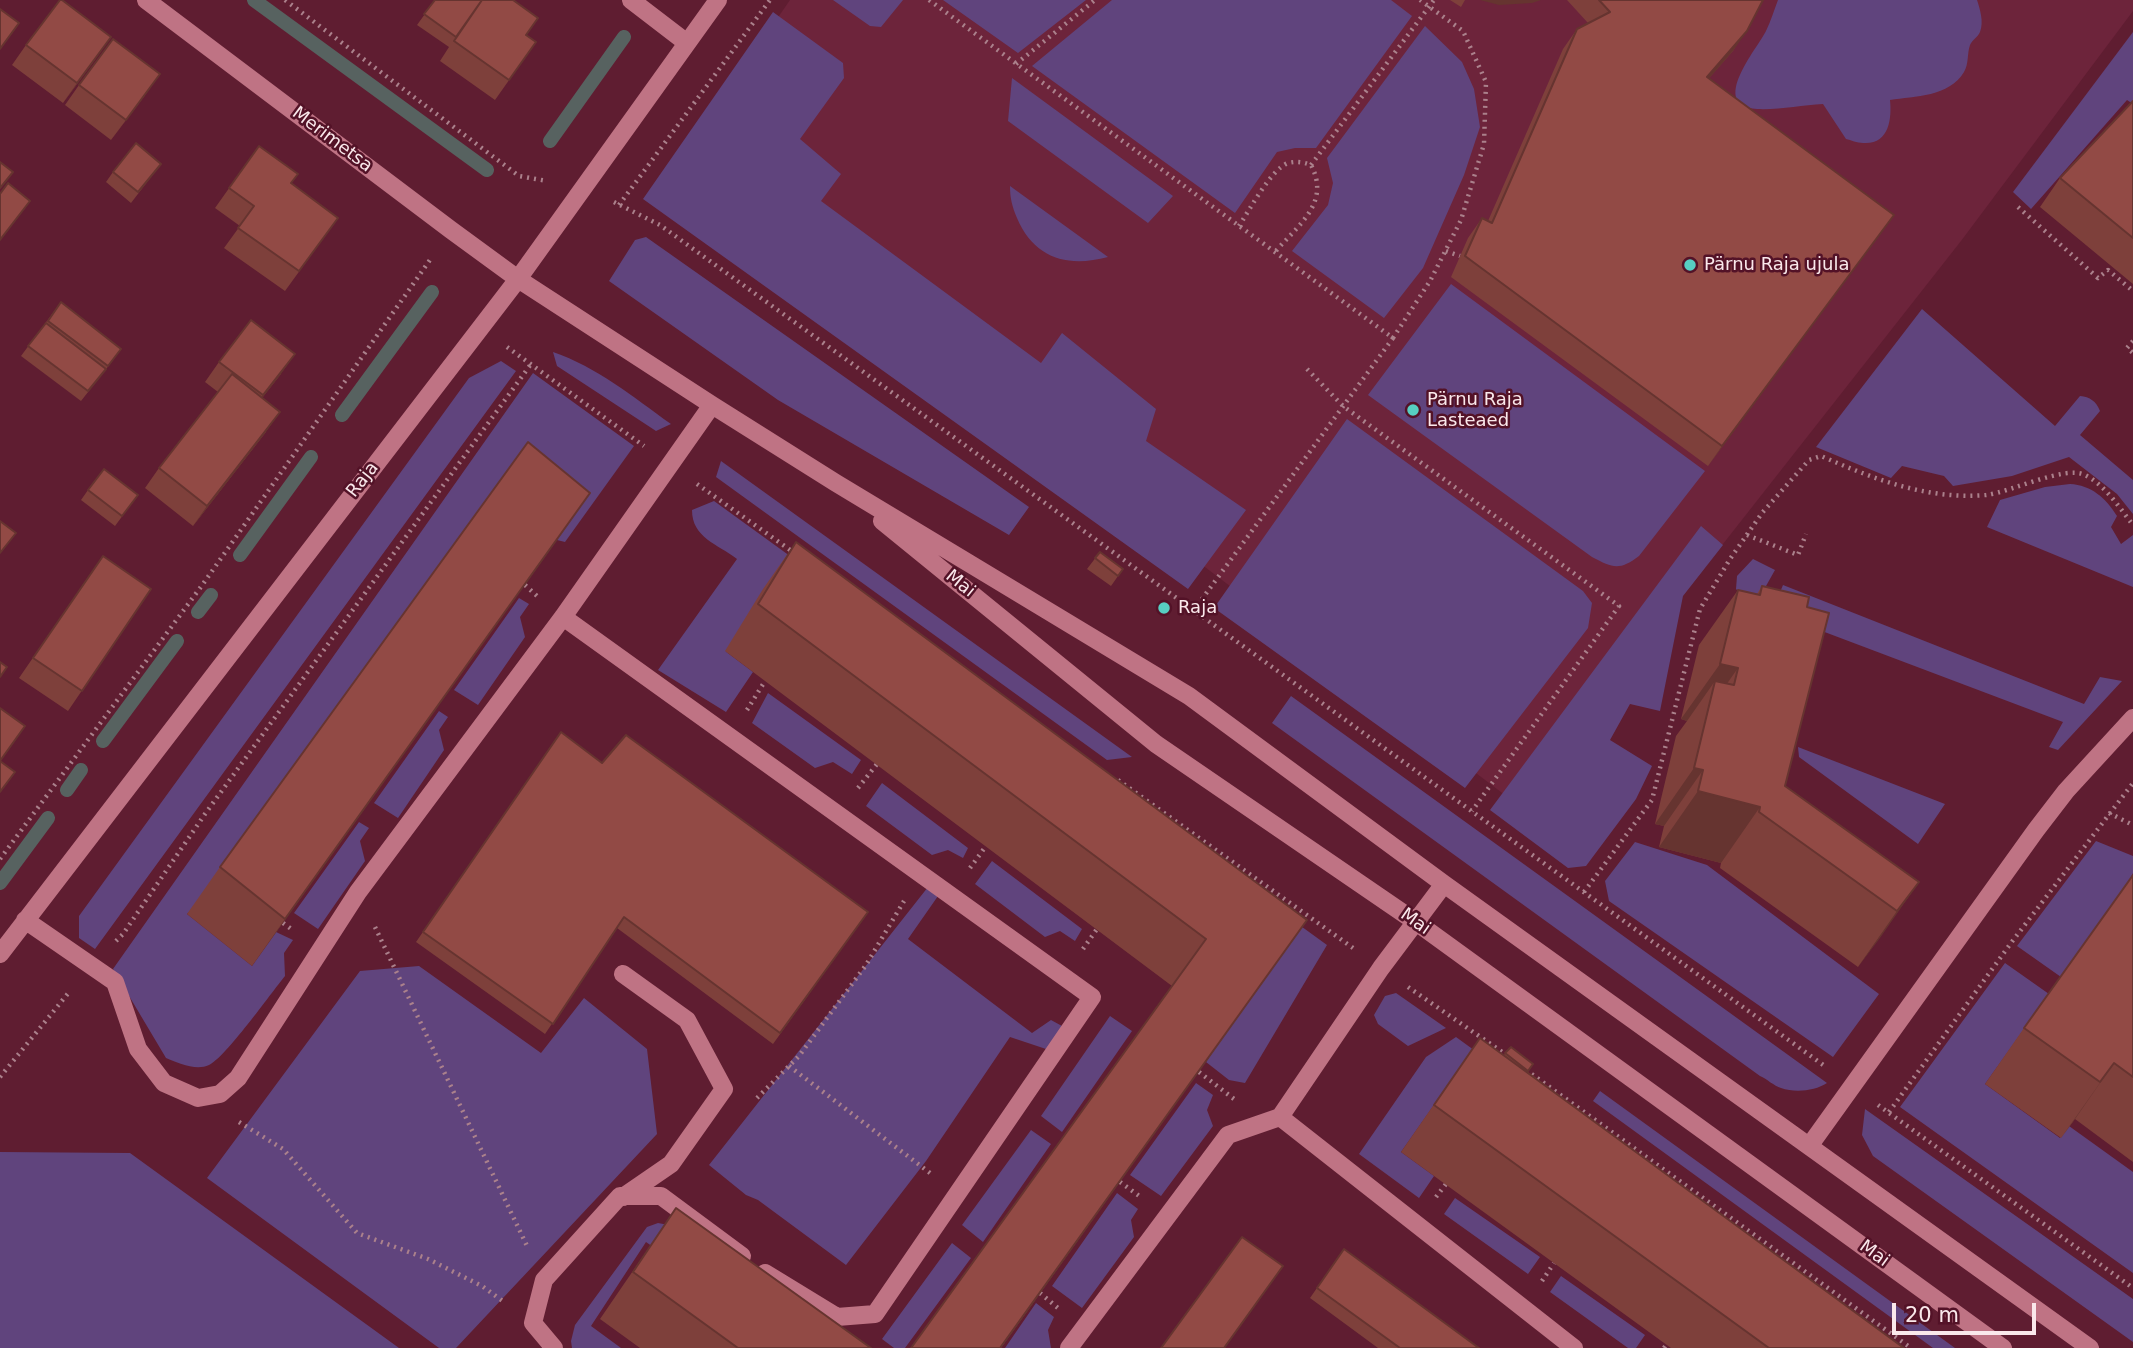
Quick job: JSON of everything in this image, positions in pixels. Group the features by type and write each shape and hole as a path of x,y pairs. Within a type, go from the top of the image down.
{"street":[{"name":"Merimetsa","path":"146,0 518,279"},
{"path":"631,0 687,43"},
{"name":"Raja","path":"0,954 518,279 718,0"},
{"name":"Mai","path":"518,279 836,483 1189,696 1444,884 2090,1348"},
{"path":"25,920 115,982 138,1049 164,1083 198,1098 220,1094 238,1078 358,892 563,617 712,405"},
{"name":"Mai","path":"836,483 1156,744 1416,922 2003,1348"},
{"path":"554,1348 533,1323 544,1280 620,1196 661,1196 776,1281 837,1317 875,1314 1092,997 563,617"},
{"path":"1810,1145 2036,830 2066,791 2133,718"},
{"path":"1069,1348 1228,1135 1280,1117 1381,968 1444,884"},
{"path":"623,974 687,1020 724,1089 671,1164 623,1197"},
{"path":"1280,1117 1574,1348"}],"path":[{"path":"285,0 519,176 584,187 660,225 2133,1288"},
{"path":"619,205 770,0"},
{"path":"929,0 1393,338"},
{"path":"1016,64 1095,0"},
{"path":"1194,610 1393,338 1430,281 1461,220 1485,144 1486,82 1463,31 1420,0"},
{"path":"1311,164 1434,0"},
{"path":"1239,226 1267,182 1285,164 1300,161 1311,164 1317,175 1315,204 1275,252"},
{"path":"2018,207 2098,278 2108,270 2133,291"},
{"path":"0,859 203,584 451,230"},
{"path":"1446,251 1460,256"},
{"path":"481,328 795,553"},
{"path":"2133,341 2127,348 2133,354"},
{"path":"0,1077 90,965 123,934 205,814 531,364"},
{"path":"1307,369 1343,406 1619,606 1472,811"},
{"path":"1584,892 1653,800 1700,609 1762,513 1809,460 1821,456 1873,479 1930,494 1987,495 2067,472 2083,474 2104,489 2133,525"},
{"path":"1747,535 1798,555 1806,534"},
{"path":"1113,777 1512,1060"},
{"path":"1889,1112 2011,943 2133,783"},
{"path":"2109,813 2133,825"},
{"path":"750,1106 799,1056 866,965 919,874"},
{"path":"1264,900 1272,890"},
{"path":"358,892 544,1280"},
{"path":"789,1066 957,1194"},
{"path":"1523,1068 1911,1348"},
{"path":"198,1098 284,1149 357,1233 428,1259 482,1286 533,1323"},
{"path":"1538,1288 1554,1263"}],"shaded area":[{"name":"Pärnu Raja Lasteaed","path":"790,0 2133,0 2133,11 1961,241 1518,805 676,165"},
{"path":"833,0 903,0 881,27 870,26"},
{"path":"943,0 1086,0 1018,53"},
{"path":"1112,0 1391,0 1412,16 1316,148 1295,148 1277,152 1235,213 1032,66"},
{"path":"1778,0 1977,0 1981,28 1970,45 1966,69 1958,80 1931,94 1890,100 1889,122 1883,135 1872,143 1861,143 1846,139 1823,104 1757,109 1743,106 1736,98 1740,76 1766,31"},
{"path":"773,12 843,63 844,78 800,139 841,174 821,201 1041,363 1062,333 1156,409 1146,441 1246,510 1188,589 643,199"},
{"path":"1425,26 1462,62 1474,89 1480,127 1464,175 1423,268 1384,318 1292,251 1328,205 1333,183 1327,158"},
{"path":"2133,32 2133,104 2127,100 2031,209 2013,192"},
{"path":"1012,78 1173,196 1148,223 1008,121"},
{"path":"1010,186 1108,257 1066,260 1042,251 1024,232 1017,218"},
{"path":"646,237 1029,507 1009,535 778,400 609,281 635,240"},
{"path":"1451,284 1705,471 1639,556 1632,561 1616,566 1592,557 1368,395"},
{"path":"1922,309 2055,426 2080,396 2095,402 2100,411 2080,435 2133,480 2133,514 2117,494 2069,457 2012,476 1953,486 1944,476 1902,466 1891,478 1816,447"},
{"path":"553,352 600,374 671,424 656,431 557,366"},
{"path":"501,361 516,371 95,949 79,938 79,916 469,378"},
{"path":"533,373 634,446 565,542 557,540 187,914 252,966 276,932 293,940 284,953 285,976 216,1060 204,1067 198,1067 166,1058 113,969"},
{"path":"1347,419 1583,591 1592,603 1588,628 1465,788 1214,608"},
{"path":"721,461 1132,757 1107,760 716,477"},
{"path":"2070,484 2091,490 2108,504 2117,516 2111,527 2121,544 2133,535 2133,587 1987,527 2000,500 2045,487"},
{"path":"714,501 1327,945 1245,1083 1229,1080 1206,1062 1269,964 725,651 753,672 726,712 658,670 737,559 701,534 693,520 692,510"},
{"path":"1701,526 1723,545 1683,596 1660,711 1630,704 1610,740 1652,766 1636,799 1586,866 1568,868 1490,810"},
{"path":"1753,559 1775,570 1766,586 1768,595 1748,601 1736,589 1737,576"},
{"path":"1783,585 2084,704 2100,677 2122,681 2058,750 2049,747 2063,722 1806,625 1778,597"},
{"path":"519,598 529,604 520,617 525,637 478,705 454,690"},
{"path":"768,693 861,760 852,774 833,762 815,768 752,723"},
{"path":"1291,696 1827,1083 1799,1091 1778,1087 1760,1076 1272,723"},
{"path":"439,711 448,717 439,730 444,750 398,818 374,803"},
{"path":"1798,747 1945,804 1918,844 1799,757"},
{"path":"882,783 968,848 963,858 948,850 932,855 866,806"},
{"path":"359,822 369,828 360,841 365,861 318,929 294,913"},
{"path":"2096,841 2133,856 2133,873 2117,906 2061,977 2017,946"},
{"path":"1635,842 1707,865 1879,994 1833,1057 1609,901 1605,881"},
{"path":"992,861 1082,929 1075,941 1060,931 1045,937 975,884"},
{"path":"928,887 938,896 908,939 1032,1033 1051,1020 1062,1026 1049,1050 1010,1037 926,1161 846,1265 758,1200 746,1195 709,1165"},
{"path":"2005,963 2049,994 1985,1084 2060,1138 2069,1126 2133,1172 2133,1273 1900,1107"},
{"path":"419,966 541,1053 584,998 647,1049 657,1134 456,1348 439,1348 207,1178 360,971"},
{"path":"1396,993 1446,1028 1408,1046 1378,1024 1374,1015 1385,996"},
{"path":"1110,1016 1132,1031 1062,1132 1041,1116"},
{"path":"1456,1037 1883,1348 1448,1085 1401,1152 1434,1176 1419,1198 1359,1154 1426,1057"},
{"path":"1196,1083 1213,1095 1207,1110 1213,1126 1161,1196 1130,1175"},
{"path":"1600,1091 1955,1348 1933,1348 1593,1101"},
{"path":"1865,1109 2133,1299 2133,1342 1873,1156 1862,1135"},
{"path":"1031,1130 1051,1144 983,1242 962,1225"},
{"path":"0,1152 130,1153 399,1348 0,1348"},
{"path":"1117,1193 1138,1209 1131,1220 1134,1237 1082,1308 1052,1286"},
{"path":"1455,1198 1540,1257 1528,1274 1444,1214"},
{"path":"658,1223 674,1226 798,1348 646,1242 591,1326 621,1348 572,1348 575,1325 647,1227"},
{"path":"952,1243 971,1258 905,1348 894,1348 882,1339"},
{"path":"1561,1276 1645,1335 1636,1348 1628,1348 1550,1292"},
{"path":"1036,1303 1054,1317 1048,1330 1051,1348 1005,1348"}],"building":[{"path":"60,0 111,37 77,83 26,45"},
{"path":"435,0 482,0 456,37 424,14"},
{"path":"482,0 513,0 538,18 526,35 536,42 509,80 454,41"},
{"path":"1599,0 1763,0 1747,31 1707,77 1894,215 1722,446 1465,256 1482,218 1492,223 1577,29 1610,12"},
{"path":"0,9 19,23 0,49"},
{"path":"113,39 160,74 126,120 79,85"},
{"path":"2133,101 2133,238 2060,178"},
{"path":"136,143 161,164 138,192 113,172"},
{"path":"259,146 298,174 291,183 338,218 299,271 238,228 254,206 229,188"},
{"path":"0,162 13,172 0,188"},
{"path":"8,183 30,201 0,240 0,194"},
{"path":"61,302 121,349 108,366 48,321"},
{"path":"251,320 295,354 263,395 219,362"},
{"path":"46,323 106,369 88,391 28,346"},
{"path":"232,374 280,412 207,506 159,468"},
{"path":"528,442 590,493 285,919 220,867"},
{"path":"104,469 138,495 122,516 88,490"},
{"path":"0,521 16,533 0,553"},
{"path":"796,542 1307,920 1000,1348 911,1348 1206,939 758,604"},
{"path":"1100,552 1123,569 1118,576 1095,558"},
{"path":"103,556 151,589 82,691 33,658"},
{"path":"1762,586 1809,597 1807,607 1829,613 1785,786 1919,882 1897,911 1759,812 1760,807 1698,791 1703,770 1694,768 1715,681 1734,685 1738,668 1720,664 1738,590 1760,595"},
{"path":"0,662 7,667 0,677"},
{"path":"0,708 25,726 0,761"},
{"path":"561,732 602,763 626,735 868,912 780,1033 624,917 553,1024 423,932"},
{"path":"0,761 15,772 0,792"},
{"path":"2133,875 2133,1077 2114,1063 2100,1082 2024,1028"},
{"path":"1480,1038 1904,1348 1769,1348 1434,1105"},
{"path":"1511,1047 1533,1064 1528,1071 1505,1053"},
{"path":"676,1208 871,1348 738,1348 633,1272"},
{"path":"1242,1237 1283,1266 1224,1348 1161,1348"},
{"path":"1344,1249 1479,1348 1400,1348 1317,1288"}],"waterway":[{"path":"254,0 487,170"},
{"path":"550,141 624,37"},
{"path":"342,415 432,292"},
{"path":"240,555 311,457"},
{"path":"198,612 211,595"},
{"path":"103,741 177,641"},
{"path":"67,790 81,770"},
{"path":"0,883 48,818"}],"place":[{"name":"Pärnu Raja ujula","path":"1690,265"},
{"name":"Pärnu Raja Lasteaed","path":"1413,410"},
{"name":"Raja","path":"1164,608"}]}
